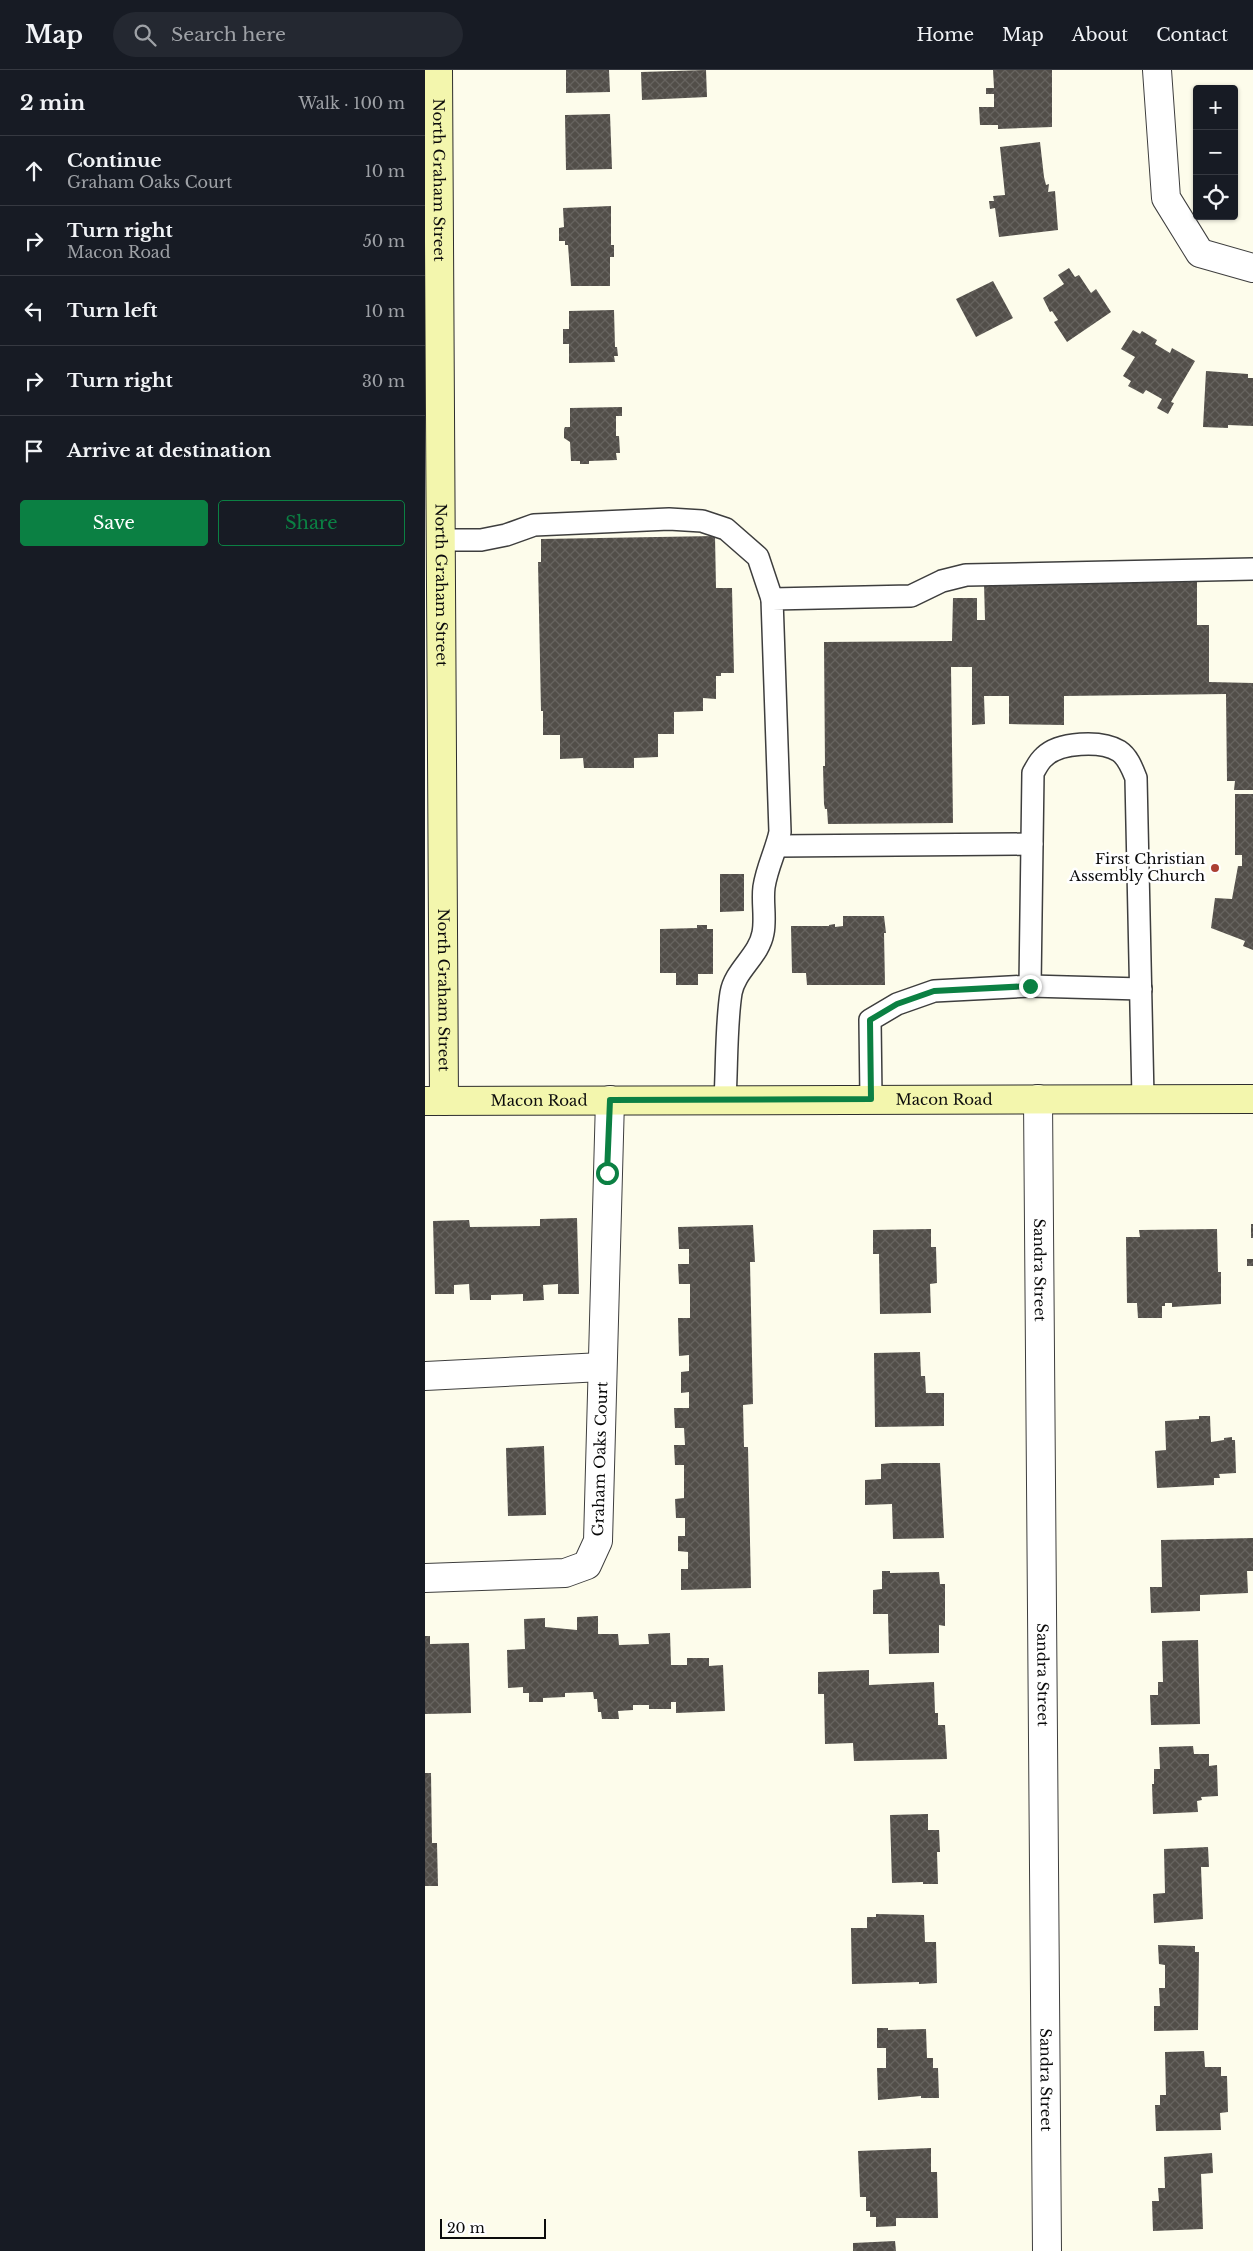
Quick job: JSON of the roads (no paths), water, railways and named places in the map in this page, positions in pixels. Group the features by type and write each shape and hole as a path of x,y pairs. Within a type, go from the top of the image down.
{"main road":[{"name":"North Graham Street","path":"435,1101 442,789 438,70"},
{"path":"425,823 442,789"},
{"name":"Macon Road","path":"435,1101 1253,1098"}],"street":[{"path":"1157,70 1166,198 1200,253 1253,268"},
{"name":"Sandra Street","path":"1038,1098 1047,2251"},
{"name":"Graham Oaks Court","path":"425,1578 565,1573 587,1565 598,1541 610,1100"},
{"name":"Graham Oaks Court","path":"425,1376 603,1367"}],"lane":[{"path":"440,540 481,540 506,535 534,525 669,519 702,521 726,529 758,557 772,599 780,832 764,888 763,933 755,954 742,970 731,991 725,1099"},
{"path":"772,599 911,596 942,581 966,576 1253,569"},
{"path":"1030,986 1033,773 1044,756 1061,747 1079,744 1099,745 1119,752 1129,763 1136,778 1143,1098"},
{"path":"777,846 1032,844"},
{"path":"871,1099 870,1020 897,1004 934,991 1030,986 1141,989"}],"place":[{"name":"First Christian Assembly Church","path":"1215,868"}]}
